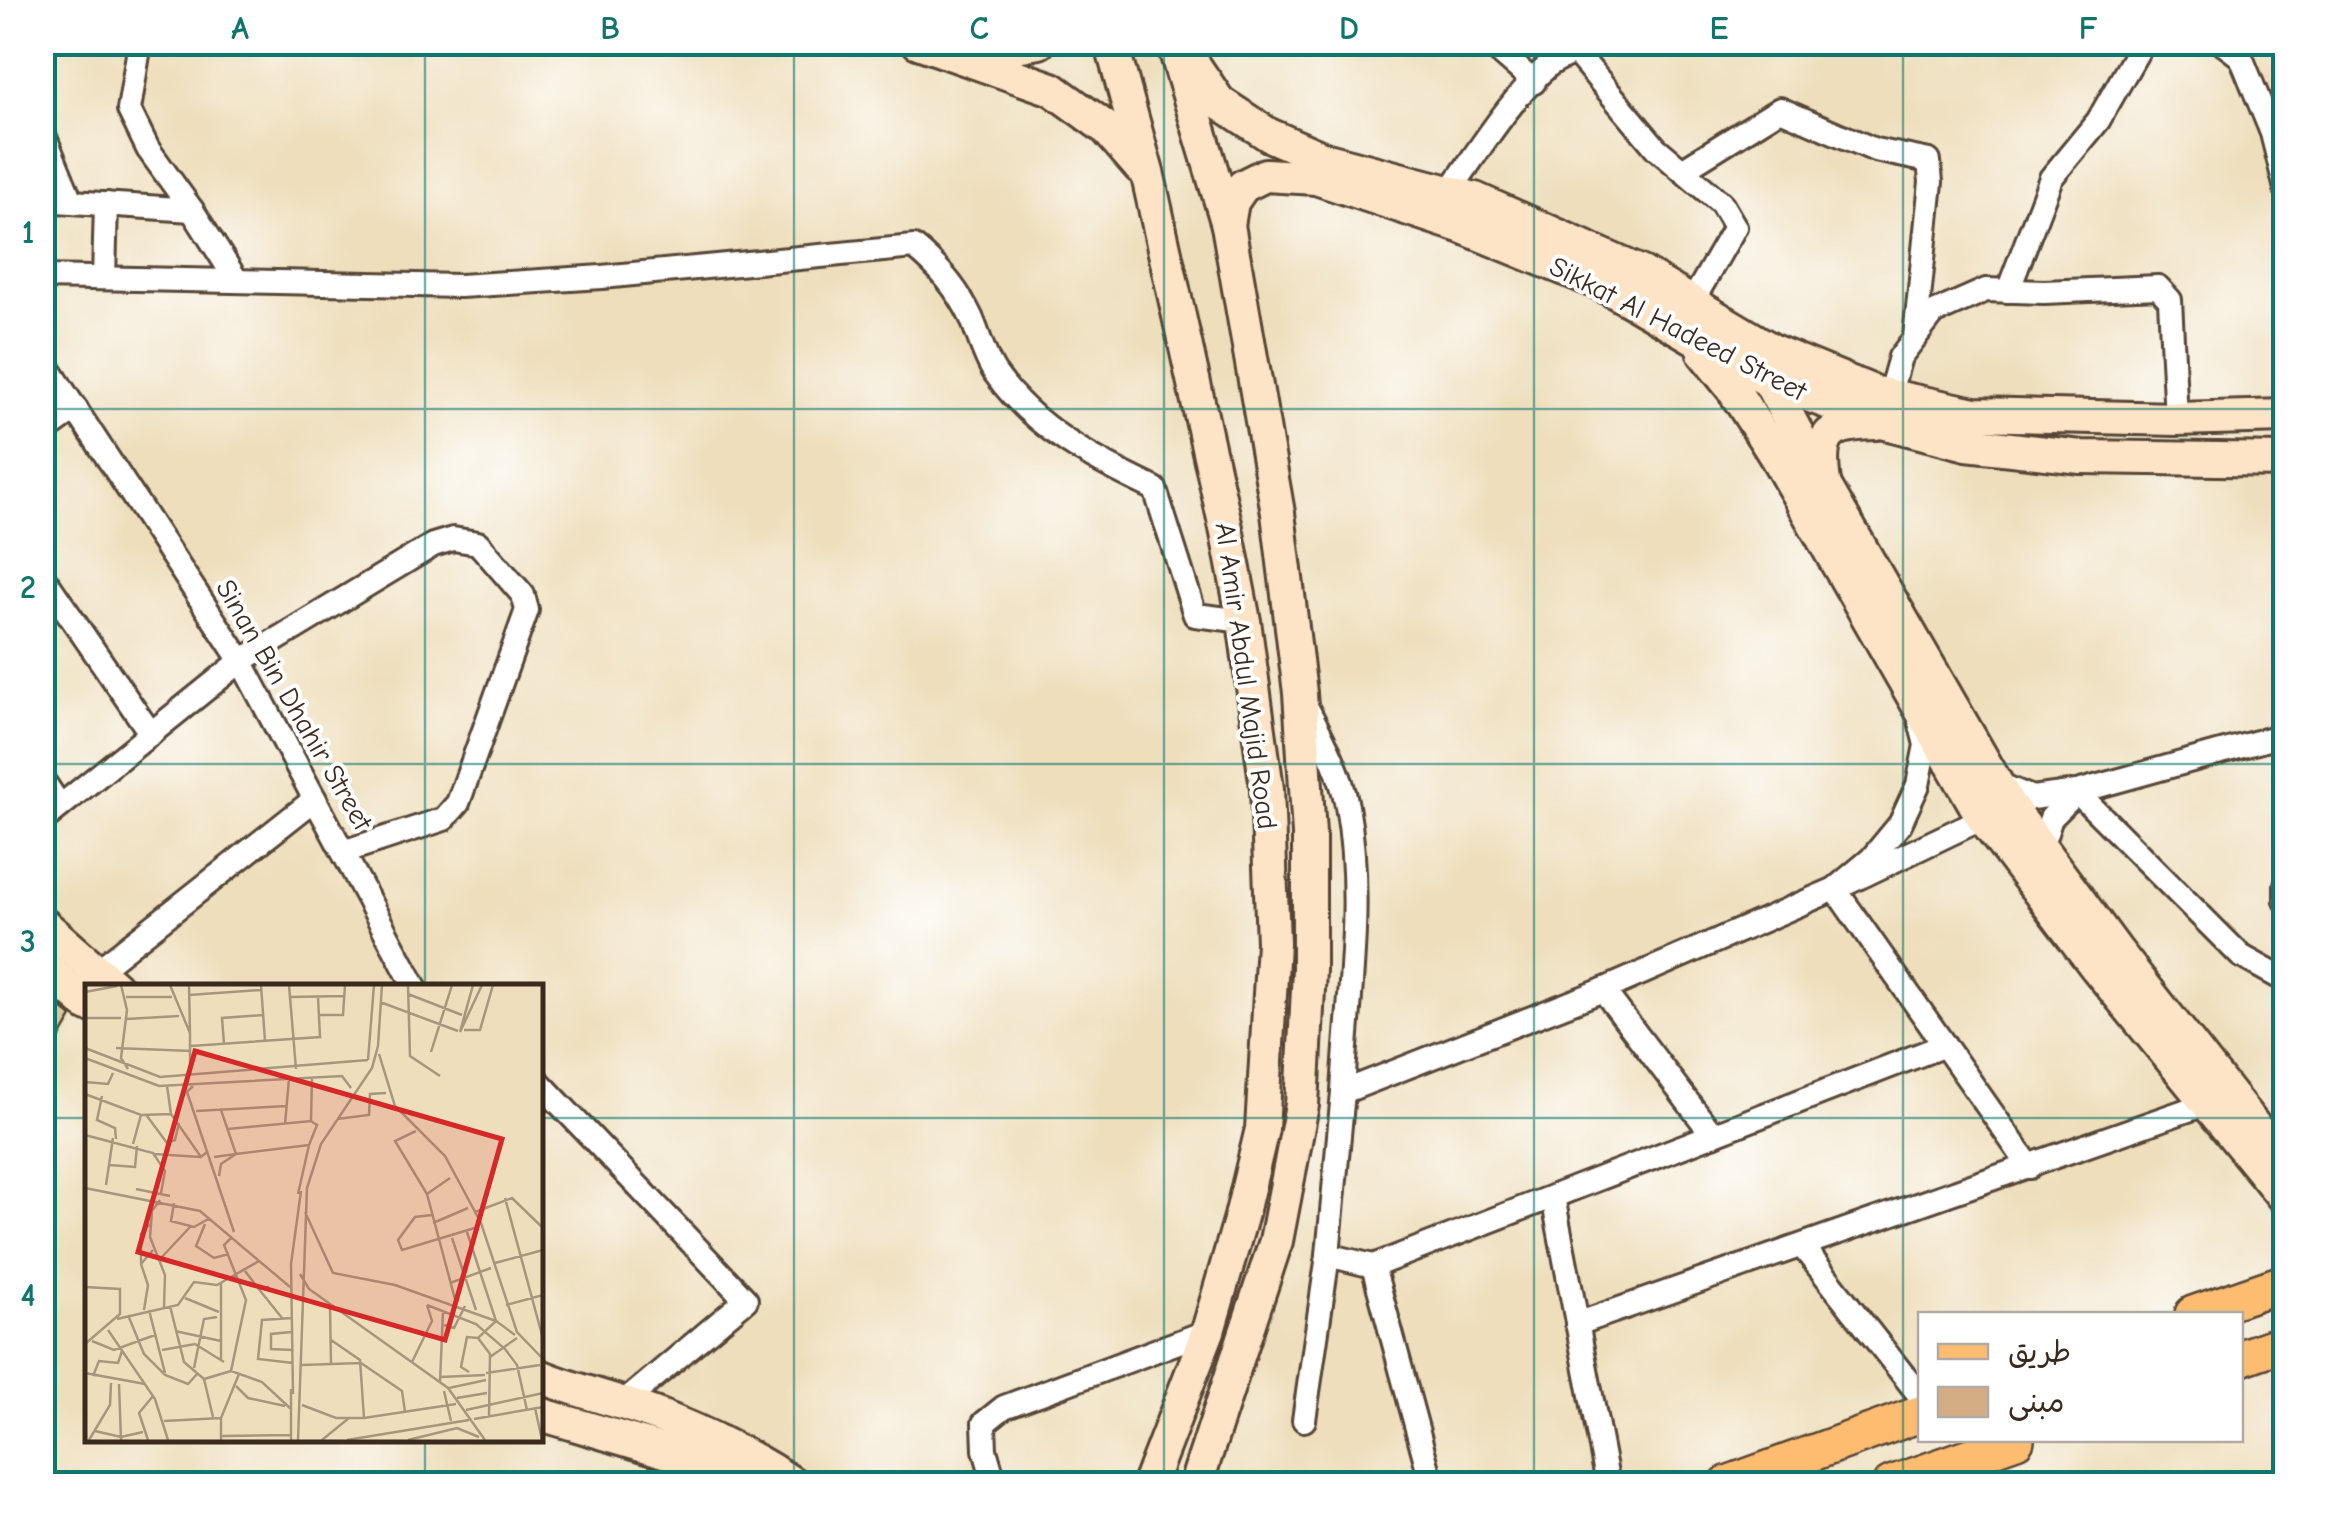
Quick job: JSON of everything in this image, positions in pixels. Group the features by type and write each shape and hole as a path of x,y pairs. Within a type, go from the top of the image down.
{"main road":[{"path":"918,42 1052,89 1106,128 1148,176"},
{"path":"994,42 1010,47 1038,42"},
{"name":"Al Amir Abdul Majid Road","path":"1111,42 1148,176 1244,621 1267,790 1273,943 1262,1129 1242,1217 1208,1330 1150,1484"},
{"name":"Al Amir Abdul Majid Road","path":"1177,42 1228,225 1278,513 1300,694 1309,834 1309,970 1302,1105 1276,1241 1196,1484"},
{"name":"Sikkat Al Hadeed Street","path":"1177,42 1219,102 1269,134 1324,158 1475,200 1642,273 1692,302 1771,366"},
{"name":"Sikkat Al Hadeed Street","path":"1228,225 1232,202 1243,186 1265,176 1316,178 1460,226 1602,284 1692,338 1886,409 1966,444 2081,457 2283,460"},
{"path":"1692,338 1733,389 1778,460 1983,818 2206,1104 2286,1200"},
{"path":"1771,366 1825,486 1996,783 2118,953 2286,1166"},
{"path":"1825,486 1820,452 1826,436 1886,409"},
{"name":"Sikkat Al Hadeed Street","path":"1886,409 2176,419 2283,409"},
{"path":"42,922 106,979"},
{"path":"42,964 85,1002"},
{"path":"2209,1309 2286,1269"},
{"path":"2209,1309 2286,1282"},
{"path":"2243,1357 2286,1342"},
{"path":"542,1377 665,1418 793,1484"},
{"path":"542,1415 678,1455 748,1484"},
{"path":"1727,1484 1918,1415"},
{"path":"1891,1484 2010,1442"}],"street":[{"path":"140,42 129,110 148,149 237,281"},
{"path":"1488,42 1534,82"},
{"path":"2008,291 2052,178 2098,121 2143,42"},
{"path":"2222,43 2241,56 2272,132 2286,189"},
{"path":"1448,192 1534,82 1550,64 1577,46 1656,148 1722,203 1735,227 1692,302"},
{"path":"1682,170 1780,109 1875,150 1930,161 1915,337"},
{"path":"42,130 71,201"},
{"path":"42,200 192,210"},
{"path":"104,278 106,204"},
{"path":"42,277 460,286 602,277 914,246 940,267 970,314 993,371 1022,406 1062,441 1154,488 1195,615 1244,621"},
{"path":"1886,409 1900,357 1934,313 1986,290 2158,287 2170,300 2176,419"},
{"name":"Sinan Bin Dhahir Street","path":"42,358 241,661 413,984"},
{"path":"42,433 76,409"},
{"path":"2283,460 2286,494"},
{"path":"42,779 52,814 241,661 432,545 453,540 478,543 523,595 527,610 458,804 444,818 343,852"},
{"path":"42,576 150,734"},
{"path":"1300,694 1328,749 1346,802 1354,862 1343,1092 1328,1255 1304,1420"},
{"path":"1835,889 1871,860 1900,824 1918,785 1926,745 1914,698"},
{"path":"1996,783 2032,798 2077,792 2286,734"},
{"path":"2041,848 2050,818 2077,792"},
{"path":"2077,792 2241,956 2286,982"},
{"path":"106,979 315,799"},
{"path":"1343,1092 1603,990 1835,889 1983,818"},
{"path":"2286,886 2286,901"},
{"path":"1835,889 2030,1166"},
{"path":"1603,990 1713,1135"},
{"path":"1328,1255 1373,1266 1945,1045"},
{"path":"542,1085 746,1300 621,1406"},
{"path":"1577,1324 2206,1104"},
{"path":"1553,1197 1608,1484"},
{"path":"1802,1246 1918,1393"},
{"path":"1373,1266 1432,1484"},
{"path":"996,1484 985,1450 984,1424 1004,1406 1208,1330"}],"building":[{"path":"42,992 72,1017 42,1068"}]}
